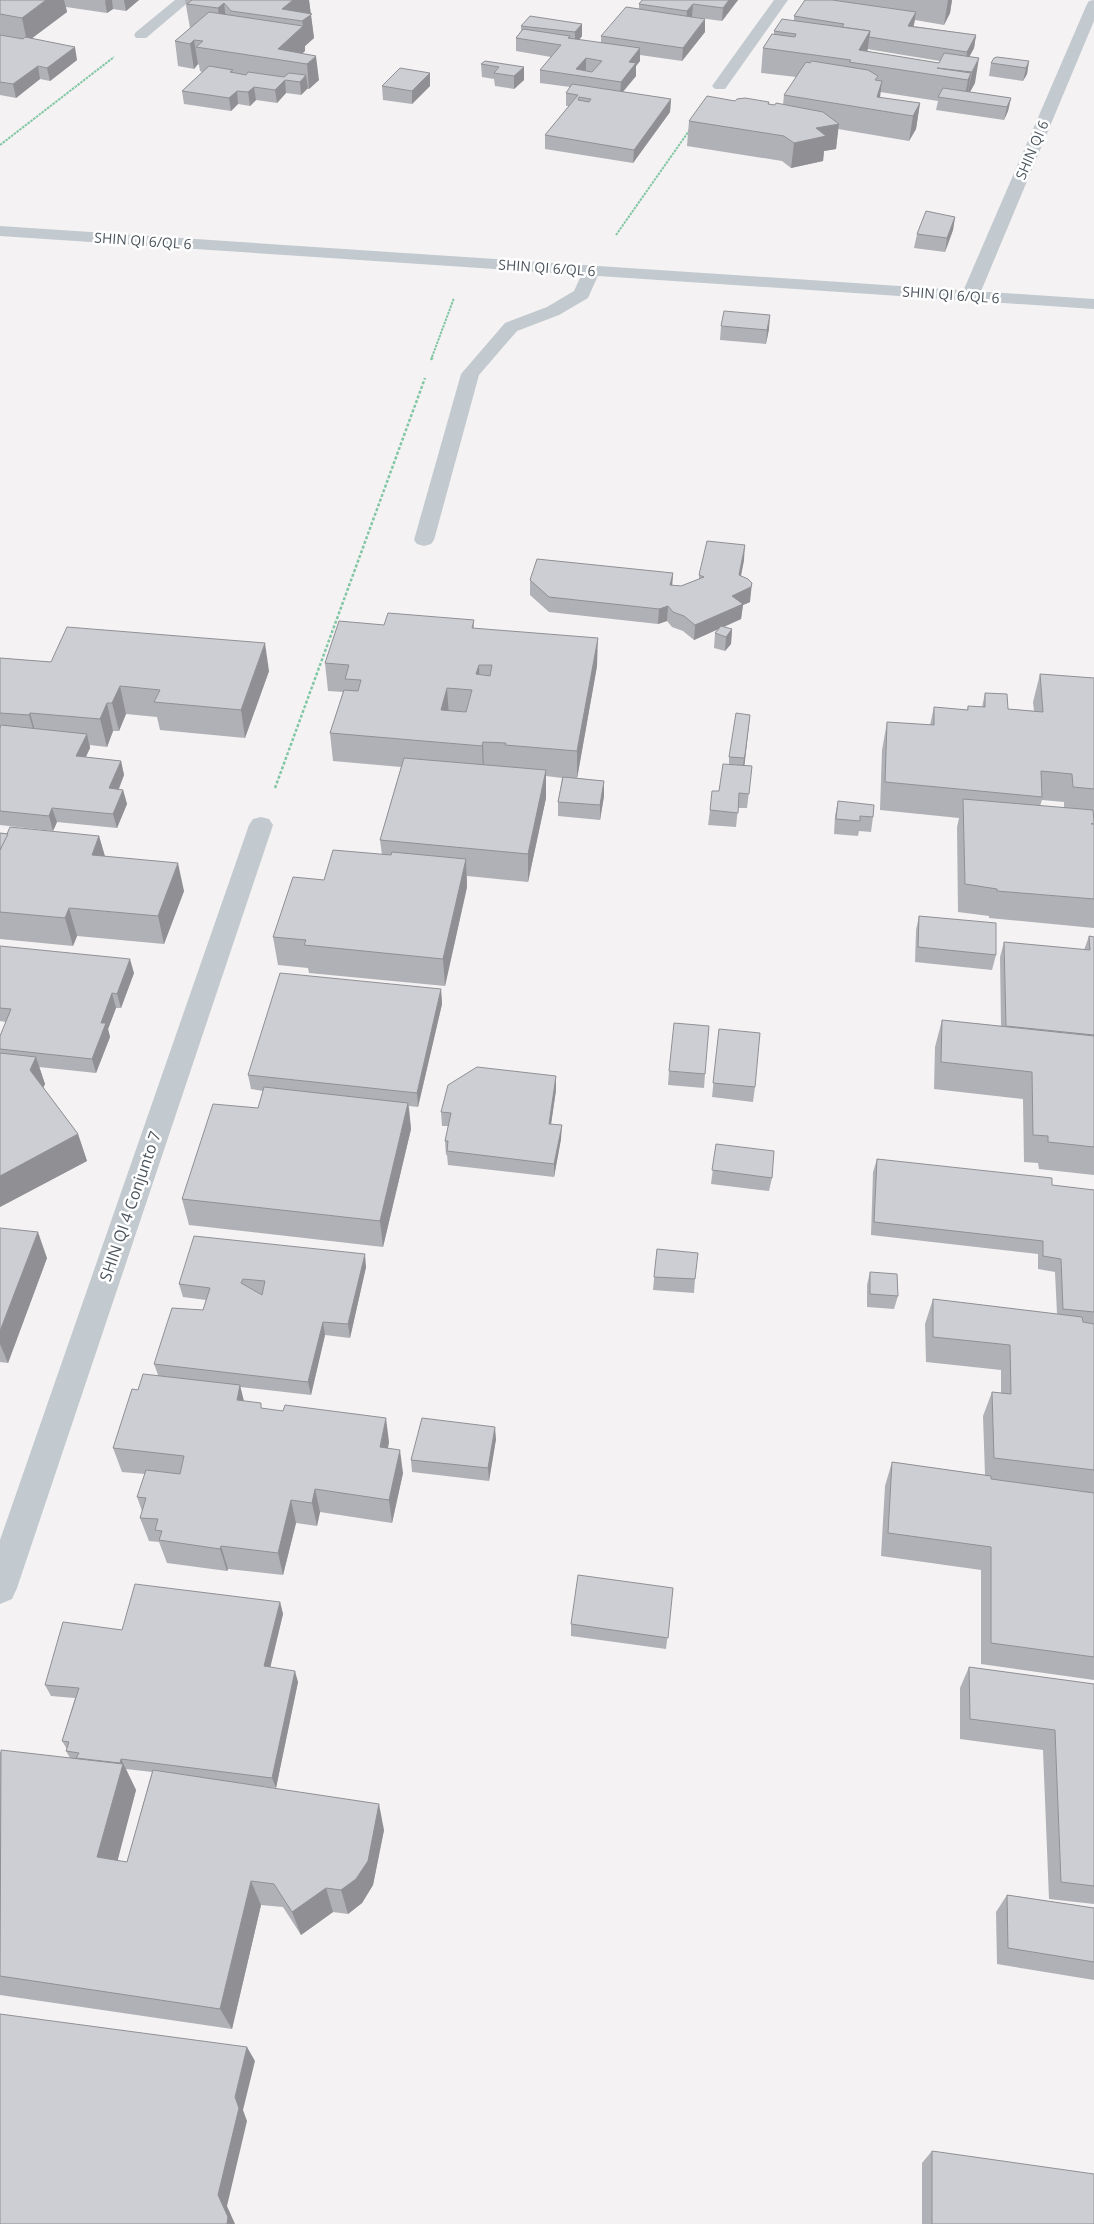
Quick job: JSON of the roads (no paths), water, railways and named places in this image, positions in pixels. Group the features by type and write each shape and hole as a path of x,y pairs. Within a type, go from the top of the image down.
{"street":[{"path":"142,36 184,0"},
{"path":"720,86 781,0"},
{"name":"SHIN QI 6","path":"970,296 1094,4"},
{"name":"SHIN QI 6/QL 6","path":"0,231 1094,304"},
{"path":"424,540 470,374 494,344 511,328 553,311 582,294 591,271"},
{"name":"SHIN QI 4 Conjunto 7","path":"0,1588 261,825"}]}
